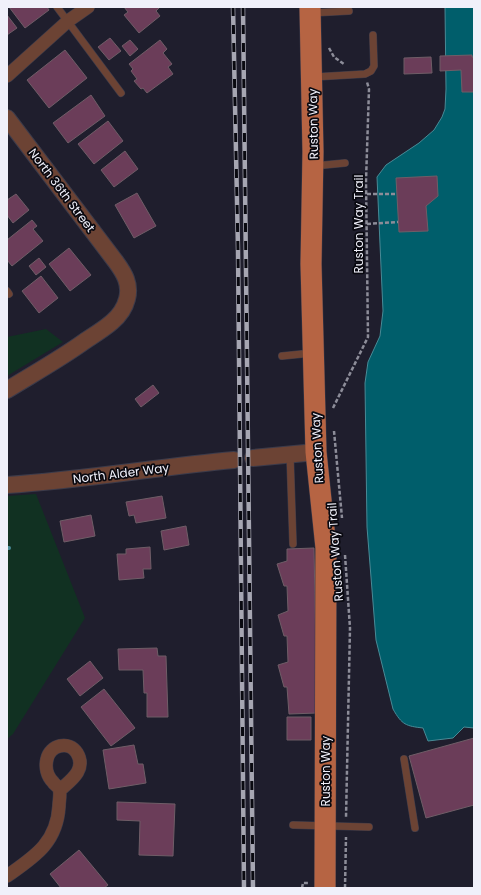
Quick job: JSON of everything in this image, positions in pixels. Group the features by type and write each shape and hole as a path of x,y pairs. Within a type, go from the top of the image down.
{"main road":[{"name":"Ruston Way","path":"310,10 313,166 311,264 316,452 326,548 325,888"}],"street":[{"path":"7,76 68,21 88,7"},
{"name":"North 36th Street","path":"7,118 116,262 127,280 128,292 126,303 113,321 69,352 7,390"},
{"path":"253,458 316,452"},
{"name":"North Alder Way","path":"7,485 234,460"},
{"path":"7,876 39,852 51,838 58,811 60,790"}],"lane":[{"path":"57,7 121,93"},
{"path":"310,10 349,11"},
{"path":"312,77 365,74 371,71 374,66 373,35"},
{"path":"313,166 345,163"},
{"path":"282,356 314,353"},
{"path":"290,454 293,544"},
{"path":"404,758 415,828"},
{"path":"293,825 369,827"}],"path":[{"path":"327,46 334,57 343,64 361,67 365,74"},
{"name":"Ruston Way Trail","path":"333,414 333,408 368,337 367,194 370,90 365,74"},
{"path":"367,194 397,194"},
{"path":"367,224 398,222"},
{"name":"Ruston Way Trail","path":"334,426 342,523"},
{"name":"Ruston Way Trail","path":"344,548 350,628 345,888"}],"green space":[{"path":"46,329 63,342 7,376 7,337"},
{"path":"36,494 85,618 13,734 7,739 7,496"}],"water":[{"path":"445,7 474,7 474,728 464,727 453,738 428,741 423,728 405,724 393,709 376,640 367,527 365,383 368,362 380,336 383,311 377,177 386,165 419,143 434,130 442,117 445,109 446,89"}],"building":[{"path":"9,7 47,7 49,10 25,28"},
{"path":"124,7 160,7 156,11 160,16 139,33 124,15 128,12"},
{"path":"7,15 17,28 7,35"},
{"path":"110,38 121,51 109,60 98,47"},
{"path":"130,40 138,49 130,56 122,46"},
{"path":"160,40 167,49 163,53 172,64 168,67 173,74 147,93 134,81 137,79 131,71 133,69 129,64"},
{"path":"65,50 87,78 49,108 27,80"},
{"path":"472,55 472,57 474,57 474,92 462,92 461,70 440,71 440,56"},
{"path":"431,57 432,73 404,74 404,58"},
{"path":"91,95 105,116 68,143 53,123"},
{"path":"108,121 123,141 94,164 78,144"},
{"path":"125,151 138,169 114,187 101,170"},
{"path":"437,176 438,196 426,206 428,231 399,232 396,178"},
{"path":"137,193 156,226 134,238 115,205"},
{"path":"16,194 29,210 13,223 7,215 7,200"},
{"path":"32,220 37,226 33,229 43,241 12,266 7,260 7,240"},
{"path":"69,248 91,275 70,291 49,264"},
{"path":"39,258 46,267 36,275 29,266"},
{"path":"41,276 58,298 39,313 22,291"},
{"path":"153,385 159,393 141,407 135,399"},
{"path":"162,496 166,518 136,523 134,515 129,516 126,502"},
{"path":"91,515 95,536 64,542 60,521"},
{"path":"186,526 189,545 164,550 161,531"},
{"path":"150,547 151,569 143,569 144,578 119,580 117,554 126,554 126,549"},
{"path":"314,548 317,713 289,714 287,687 284,687 278,665 288,662 287,636 284,636 278,615 288,611 287,586 284,586 277,564 287,561 287,549"},
{"path":"157,648 158,656 166,656 168,717 147,717 147,693 144,693 143,670 119,670 118,649"},
{"path":"90,661 103,678 80,696 67,679"},
{"path":"104,689 135,728 111,746 81,707"},
{"path":"287,717 311,717 311,740 287,740"},
{"path":"474,738 474,805 426,818 409,756"},
{"path":"134,745 138,764 143,764 146,783 109,789 103,750"},
{"path":"117,802 175,804 173,856 139,855 140,821 117,820"},
{"path":"79,850 108,885 104,888 61,888 50,874"}],"railway":[{"path":"233,7 238,250 244,888"},
{"path":"243,7 253,888"}]}
